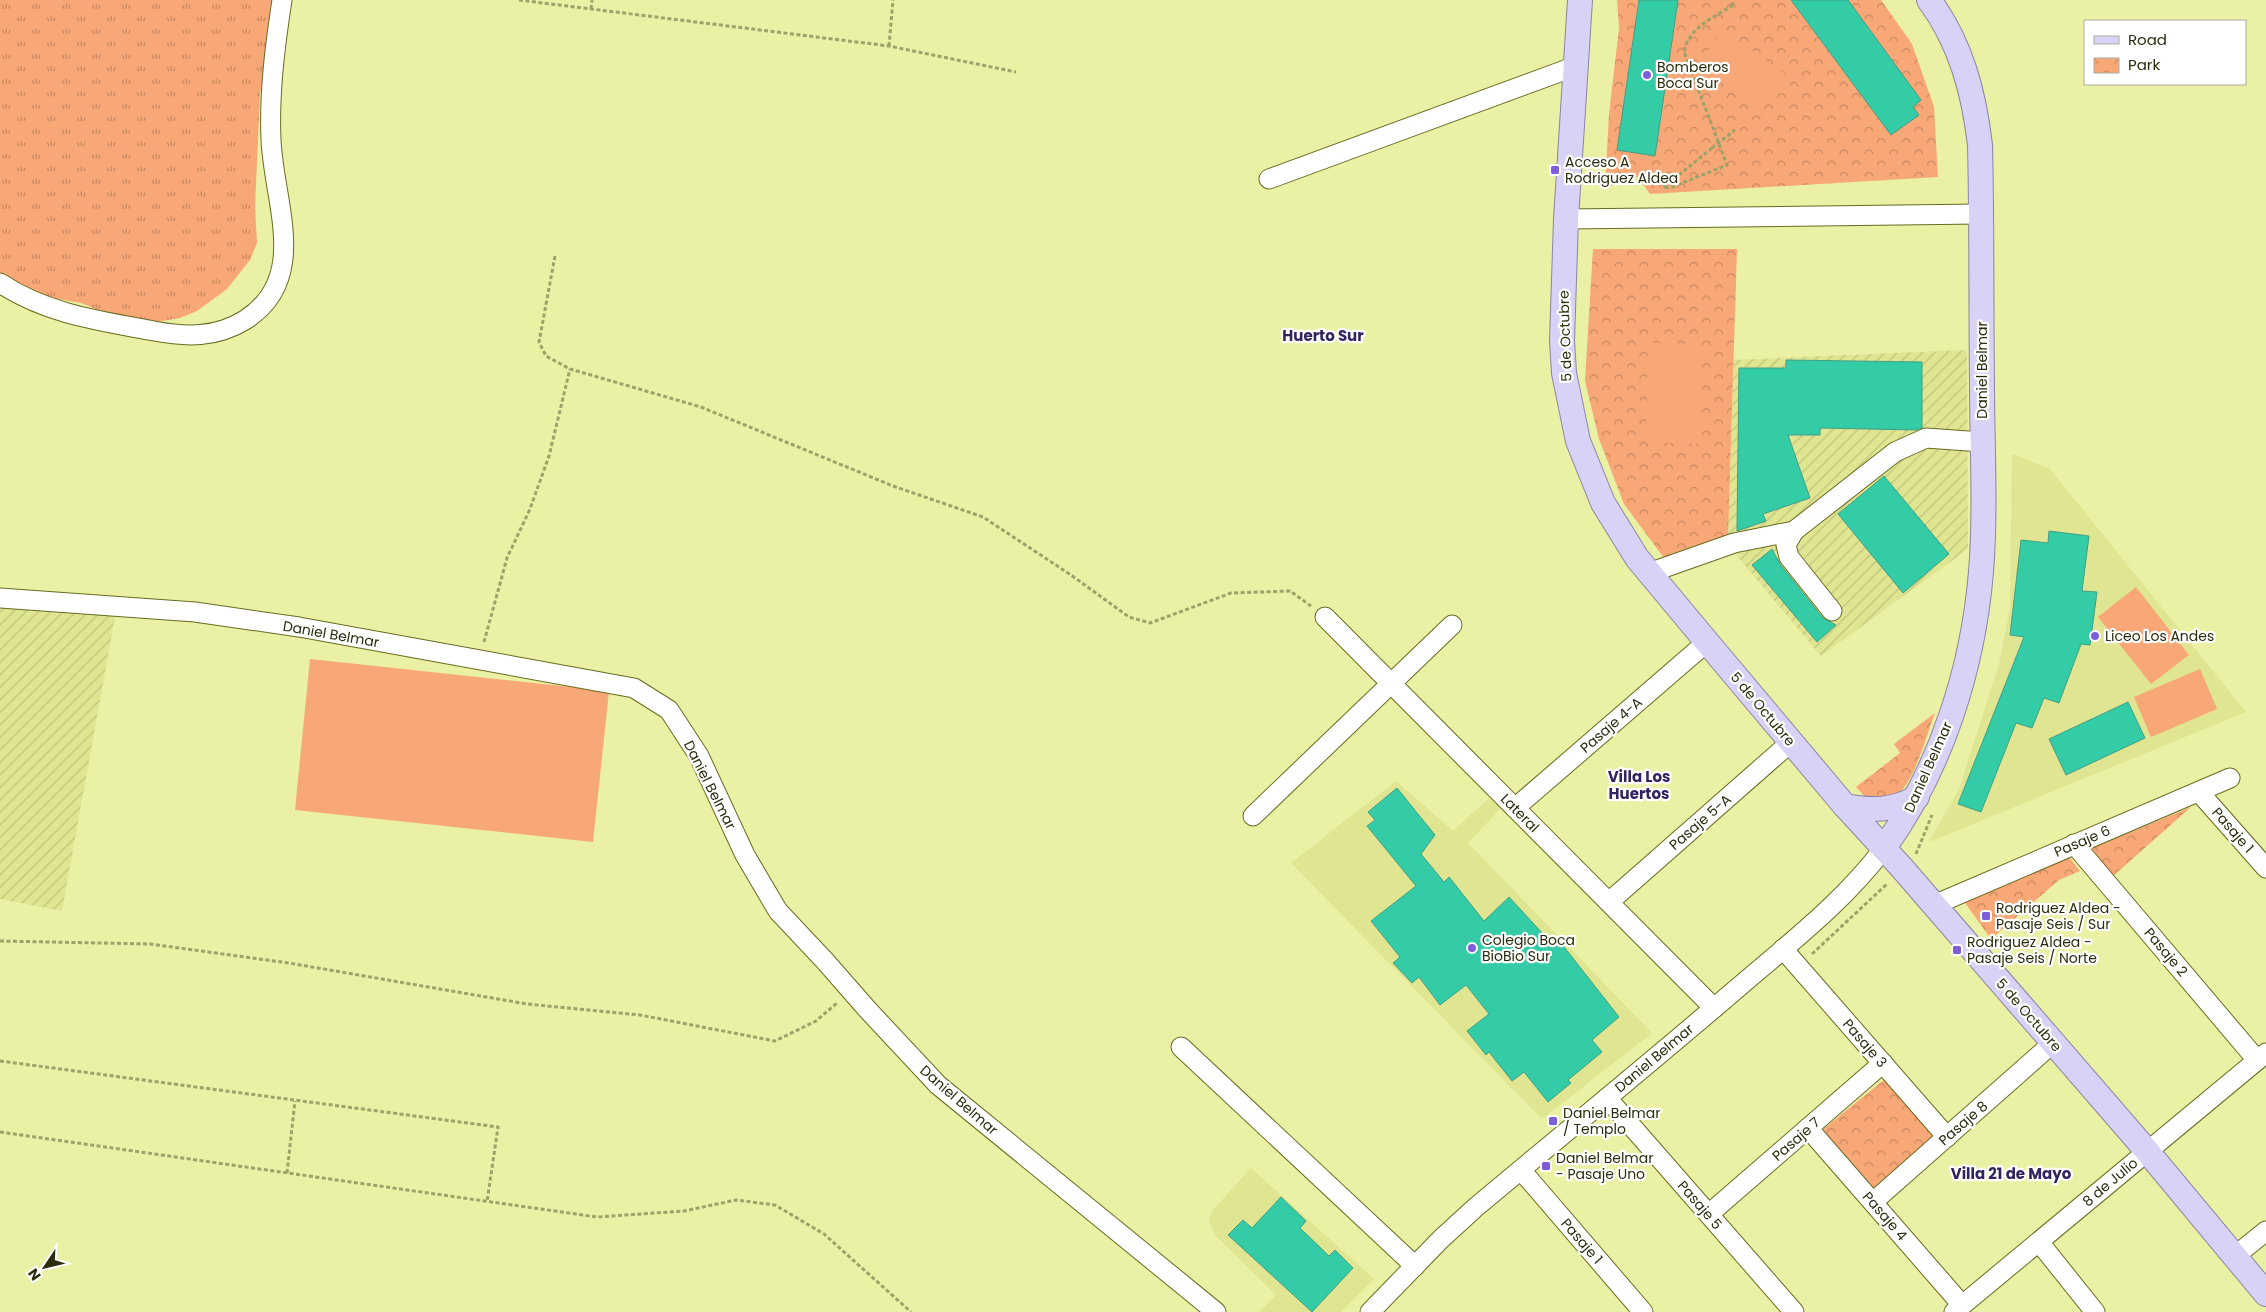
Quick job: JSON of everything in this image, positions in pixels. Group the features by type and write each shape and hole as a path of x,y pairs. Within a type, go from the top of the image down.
{"main road":[{"name":"5 de Octubre","path":"1580,0 1566,219 1562,341 1564,373 1578,441 1603,503 1620,532 1649,573 1845,806 2054,1043 2266,1294"},
{"name":"Daniel Belmar","path":"1884,848 1917,797 1949,720 1962,680 1972,639 1982,555 1980,145 1972,93 1955,45 1929,0"},
{"path":"1845,806 1882,810 1906,804 1917,797"}],"street":[{"path":"0,283 27,298 77,316 181,336 223,331 245,320 265,305 278,283 284,257 284,232 271,154 270,125 275,54 282,0"},
{"path":"1268,179 1576,66"},
{"path":"1566,219 1980,214"},
{"path":"1832,610 1789,557 1786,546 1794,531 1895,452 1911,443 1926,438 1982,442"},
{"path":"1649,573 1734,543 1794,531"},
{"name":"Daniel Belmar","path":"0,598 195,612 299,627 634,688 669,710 699,756 745,855 778,911 938,1085 1216,1312"},
{"name":"Lateral","path":"1325,617 1714,1008"},
{"path":"1253,816 1452,625"},
{"name":"Pasaje 4-A","path":"1515,808 1707,642"},
{"name":"Pasaje 5-A","path":"1609,902 1791,742"},
{"name":"Pasaje 6","path":"1934,906 2230,778"},
{"name":"Pasaje 1","path":"2199,792 2266,868"},
{"name":"Pasaje 2","path":"2074,844 2262,1057"},
{"name":"Daniel Belmar","path":"1370,1312 1476,1207 1714,1008 1849,890 1884,848"},
{"name":"Pasaje 3","path":"1783,949 1947,1137"},
{"name":"Pasaje 8","path":"1872,1202 2054,1043"},
{"path":"1181,1047 1415,1266"},
{"name":"8 de Julio","path":"1958,1308 2262,1057"},
{"name":"Pasaje 7","path":"1709,1214 1883,1063"},
{"name":"Pasaje 5","path":"1607,1098 1794,1312"},
{"name":"Pasaje 4","path":"1808,1128 1872,1202 1958,1308"},
{"name":"Pasaje 1","path":"1521,1170 1643,1312"},
{"path":"2235,1256 2266,1231"},
{"path":"2039,1242 2095,1312"}],"path":[{"path":"519,0 889,46 1016,72"},
{"path":"590,9 592,0"},
{"path":"889,46 892,0"},
{"path":"1734,0 1732,6 1691,35 1686,42 1684,52 1718,143 1728,165 1672,187 1664,188 1718,143 1734,130"},
{"path":"555,256 539,342 546,356 570,369 701,407 893,486 983,517 1071,575 1129,617 1150,623 1231,593 1290,591 1325,617"},
{"path":"479,660 507,558 530,509 549,456 570,369"},
{"path":"0,941 150,944 289,963 527,1004 640,1015 775,1042 816,1021 851,991"},
{"path":"0,1061 498,1127 487,1202"},
{"path":"287,1173 295,1101"},
{"path":"0,1132 597,1217 684,1211 736,1200 775,1205 824,1234 911,1312"}],"shaded area":[{"path":"1967,350 1968,549 1821,656 1732,550 1676,575 1667,562 1728,537 1734,360"},
{"name":"Liceo Los Andes","path":"2012,454 2050,469 2246,712 1929,842 1959,789 1999,664 2010,608"},
{"path":"0,599 116,611 62,911 0,899"},
{"name":"Colegio Boca BioBio Sur","path":"1396,781 1453,831 1489,798 1501,808 1468,843 1652,1033 1542,1119 1291,863"},
{"path":"1251,1168 1374,1279 1341,1312 1259,1312 1276,1295 1216,1236 1209,1222 1212,1211"}],"green space":[{"path":"0,0 278,0 260,93 255,207 257,243 250,260 227,289 197,311 180,318 162,321 118,318 81,303 35,295 0,277"},
{"path":"1617,0 1881,0 1912,44 1934,107 1938,177 1650,194 1638,177 1605,188 1609,114 1619,28"},
{"path":"1722,30 1785,73 1761,108 1698,65"},
{"path":"1593,249 1737,249 1728,537 1667,562 1624,504 1599,439 1585,381"},
{"path":"1648,343 1701,344 1700,444 1646,442"},
{"path":"2136,587 2189,655 2151,684 2098,617"},
{"path":"310,659 609,691 593,842 295,810"},
{"path":"2200,669 2217,709 2151,737 2134,697"},
{"path":"1935,713 1913,772 1901,792 1891,798 1866,798 1856,787 1900,753 1894,744"},
{"path":"2191,807 2112,877 2090,849"},
{"path":"2069,857 2080,871 2059,880 1991,939 1963,900"},
{"path":"1885,1079 1933,1136 1871,1191 1821,1131"}],"building":[{"name":"Bomberos Boca Sur","path":"1639,0 1678,0 1655,156 1617,150"},
{"path":"1791,0 1848,0 1921,100 1913,107 1919,115 1891,135"},
{"path":"1786,360 1922,362 1922,428 1916,430 1820,428 1820,435 1788,435 1810,498 1763,514 1766,521 1737,531 1739,368 1786,368"},
{"path":"1884,476 1949,554 1903,593 1838,514"},
{"path":"2049,531 2089,536 2082,591 2097,592 2090,645 2081,644 2059,703 2044,698 2032,728 2016,723 1981,812 1958,804 2024,637 2010,635 2021,540 2048,543"},
{"path":"1772,549 1780,564 1823,618 1836,625 1817,642 1752,565"},
{"path":"2128,702 2145,738 2066,775 2049,739"},
{"path":"1397,788 1435,835 1421,854 1444,882 1449,877 1484,921 1509,897 1555,947 1561,943 1619,1017 1592,1040 1602,1052 1568,1080 1571,1083 1548,1102 1524,1072 1512,1081 1489,1052 1486,1055 1467,1031 1489,1014 1466,985 1440,1005 1419,977 1412,983 1393,963 1400,957 1371,921 1416,886 1367,826 1375,820 1368,812"},
{"path":"1281,1197 1306,1221 1300,1228 1329,1256 1335,1250 1353,1268 1312,1312 1228,1235 1243,1220 1252,1228"}],"place":[{"name":"Bomberos Boca Sur","path":"1647,75"},
{"name":"Acceso A Rodriguez Aldea","path":"1555,170"},
{"name":"Liceo Los Andes","path":"2095,636"},
{"name":"Rodriguez Aldea - Pasaje Seis / Sur","path":"1986,916"},
{"name":"Colegio Boca BioBio Sur","path":"1472,948"},
{"name":"Rodriguez Aldea - Pasaje Seis / Norte","path":"1957,950"},
{"name":"Daniel Belmar / Templo","path":"1553,1121"},
{"name":"Daniel Belmar - Pasaje Uno","path":"1546,1166"}],"district":[{"name":"Huerto Sur","path":"1323,335"},
{"name":"Villa Los Huertos","path":"1639,784"},
{"name":"Villa 21 de Mayo","path":"2011,1173"}]}
